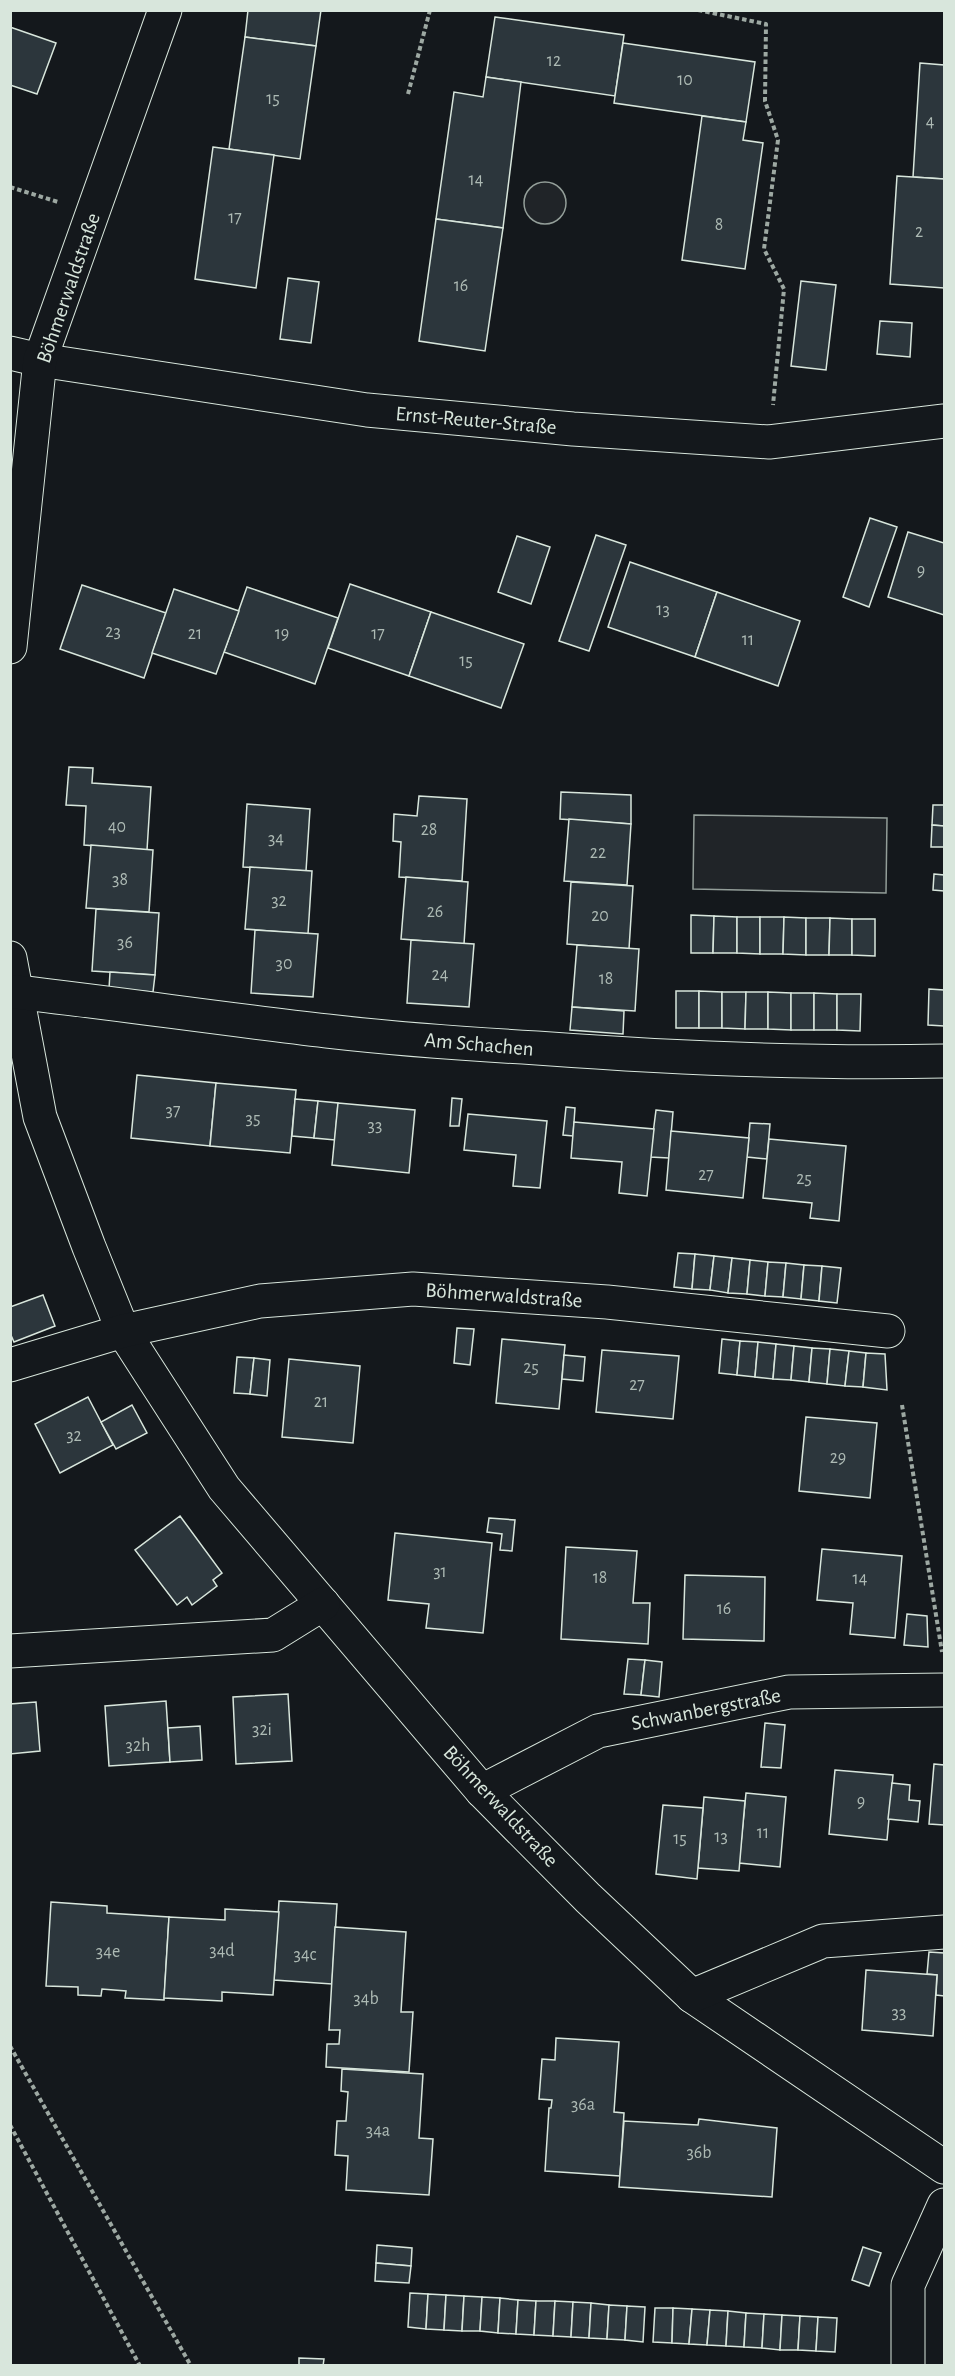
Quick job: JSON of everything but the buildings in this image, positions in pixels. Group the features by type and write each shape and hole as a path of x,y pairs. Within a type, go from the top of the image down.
{"street":[{"name":"Böhmerwaldstraße","path":"10,647 25,356 93,213 165,10"},
{"name":"Ernst-Reuter-Straße","path":"25,356 368,410 573,429 769,442 945,421"},
{"name":"Böhmerwaldstraße","path":"10,958 40,1117 123,1331 224,1488 482,1791 588,1898 692,1996 945,2167"},
{"name":"Am Schachen","path":"16,992 169,1009 328,1031 497,1046 645,1056 855,1062 945,1060"},
{"name":"Böhmerwaldstraße","path":"123,1331 260,1301 413,1289 607,1302 888,1331"},
{"path":"10,1365 123,1331"},
{"path":"10,1651 273,1635 323,1604"},
{"name":"Schwanbergstraße","path":"482,1791 598,1731 789,1692 945,1690"},
{"path":"692,1996 823,1941 945,1932"},
{"path":"908,2366 908,2285 945,2205"}],"path":[{"path":"408,94 430,10"},
{"path":"698,10 766,24 765,100 778,140 764,249 784,290 769,442"},
{"path":"10,186 93,213"},
{"path":"902,1405 943,1656"},
{"path":"10,2046 191,2366"},
{"path":"10,2125 140,2366"}],"shaded area":[{"path":"545,182 553,183 560,188 565,195 565,211 560,218 553,223 545,224 537,223 530,218 525,211 524,203 525,195 530,188 537,183"},
{"path":"694,815 887,818 886,893 693,889"}]}
